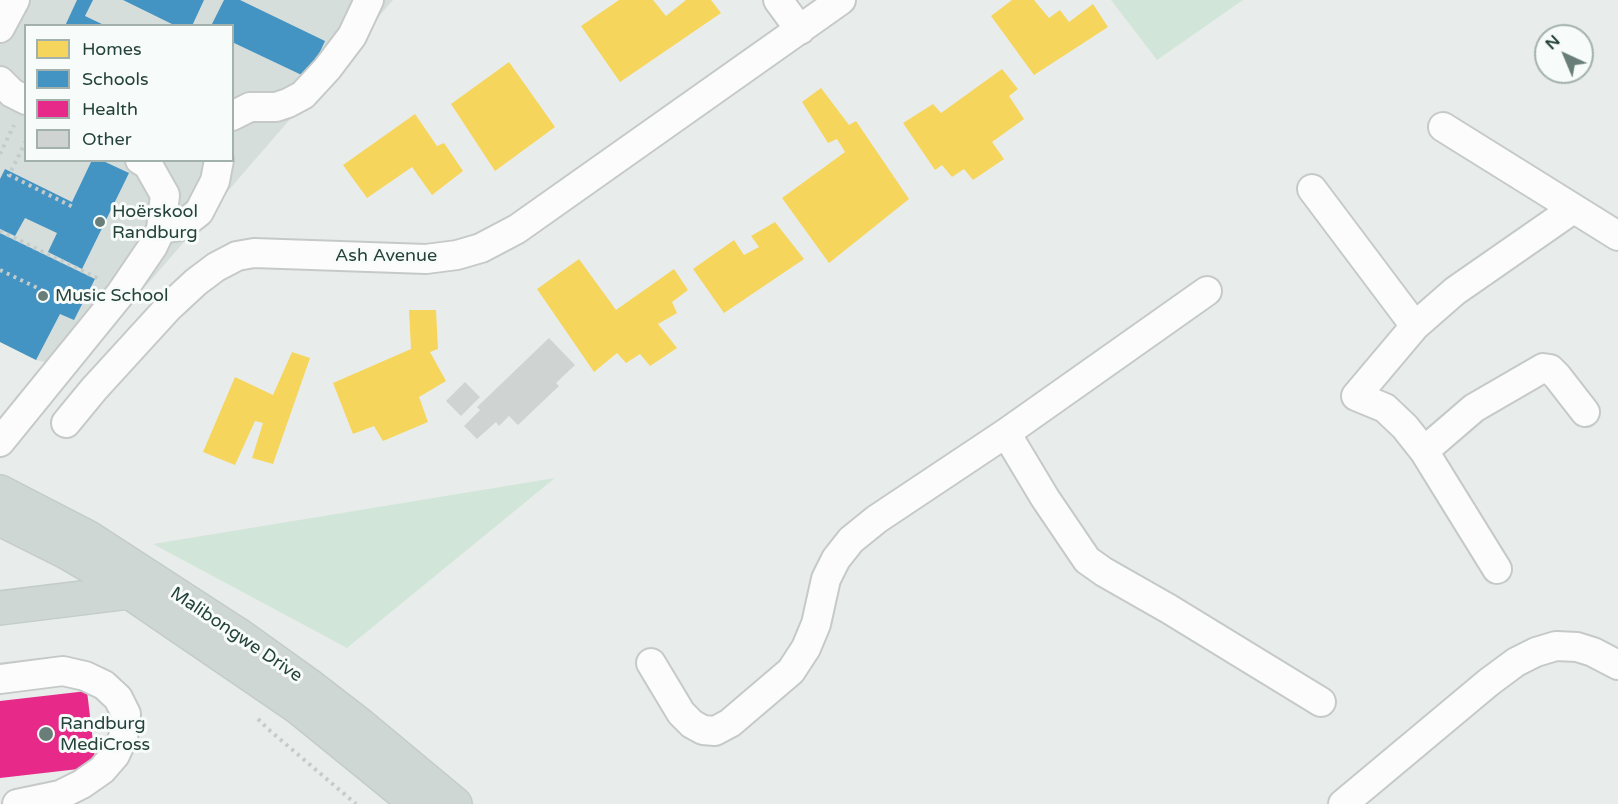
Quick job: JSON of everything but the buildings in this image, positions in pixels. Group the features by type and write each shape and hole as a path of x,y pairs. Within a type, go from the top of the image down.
{"main road":[{"name":"Malibongwe Drive","path":"0,492 89,538 237,634 359,723 455,804"},
{"name":"Malibongwe Drive","path":"0,519 66,552 130,592 299,708 417,804"},
{"path":"0,608 130,592"}],"street":[{"path":"0,28 15,0"},
{"path":"234,115 250,107 276,107 303,95 327,69 352,36 369,0"},
{"path":"778,0 800,30"},
{"name":"Ash Avenue","path":"66,423 168,308 216,267 237,256 254,253 426,259 457,255 481,248 517,229 840,0"},
{"path":"0,81 12,93 20,112"},
{"path":"1443,127 1618,236"},
{"path":"0,442 123,289 153,246 160,229 165,195 160,182 143,162"},
{"path":"160,229 181,226 199,212 215,181 219,162"},
{"path":"1312,189 1415,326"},
{"path":"1497,569 1424,451 1405,427 1385,408 1356,396 1415,326 1455,291 1572,209"},
{"path":"651,663 681,713 692,724 703,730 715,731 730,723 791,671 806,648 816,624 826,579 836,559 851,540 877,519 1006,433 1207,291"},
{"path":"1424,451 1474,408 1543,368 1550,369 1557,376 1585,411"},
{"path":"1006,433 1045,498 1087,560 1321,702"},
{"path":"1343,804 1516,662 1536,652 1556,646 1577,647 1593,652 1618,665"},
{"path":"0,679 63,671 86,676 104,685 118,698 126,714 123,738 115,755 102,770 82,784 60,795 17,804"}],"path":[{"path":"0,154 20,112"},
{"path":"24,145 9,175 75,208"},
{"path":"0,231 123,289"},
{"path":"0,270 48,293"},
{"path":"255,715 268,729 356,804"}],"shaded area":[{"name":"Hoërskool Randburg","path":"0,0 393,0 152,279 70,368 36,360 0,342"}],"green space":[{"path":"1111,0 1243,0 1157,60"},
{"path":"555,478 347,648 153,544"}],"place":[{"name":"Hoërskool Randburg","path":"100,222"},
{"name":"Music School","path":"43,296"},
{"name":"Randburg MediCross","path":"46,734"}]}
